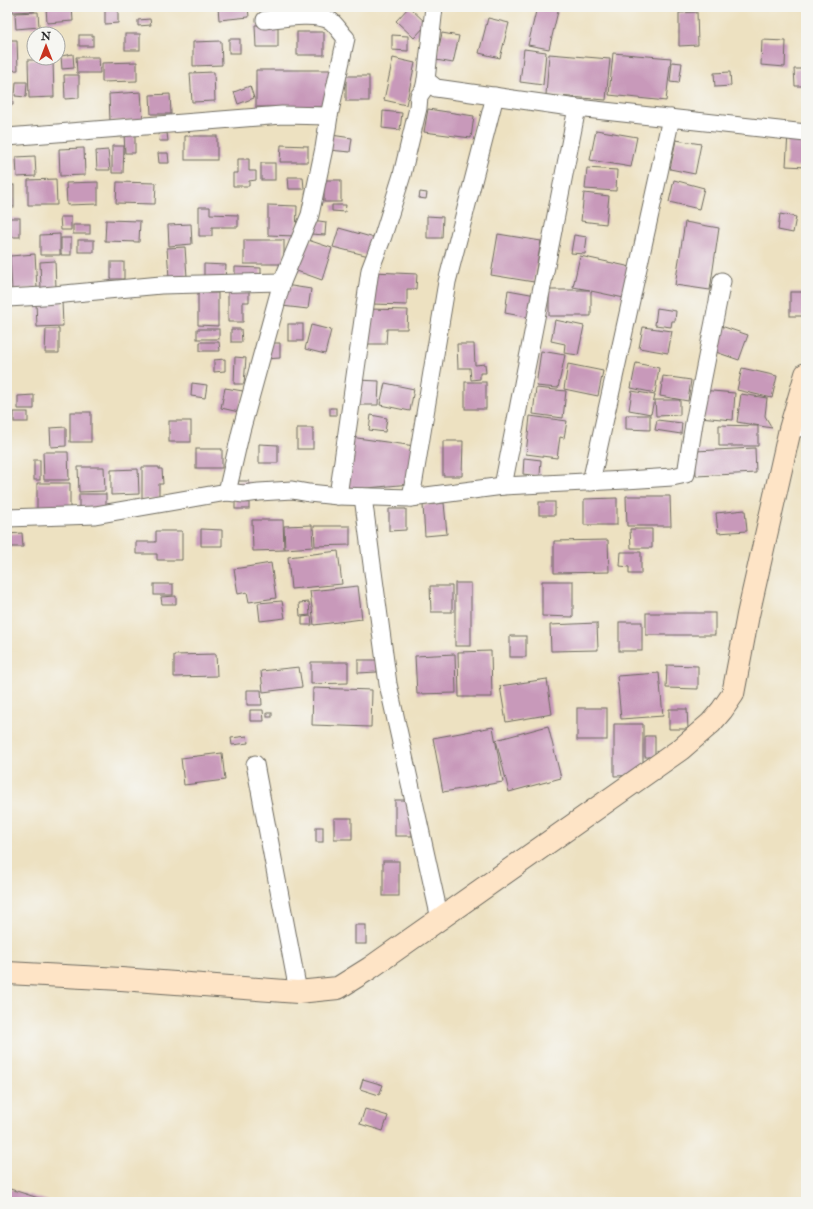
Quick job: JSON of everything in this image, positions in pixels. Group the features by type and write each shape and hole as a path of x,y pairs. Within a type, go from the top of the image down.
{"main road":[{"path":"7,973 298,991 338,988 370,968 681,749 711,723 734,694 748,615 798,428 806,374"}],"street":[{"path":"338,496 370,270 383,236 400,181 418,108 419,96 424,89 434,7"},
{"path":"227,492 241,431 282,282 310,215 346,38 331,21 318,17 296,16 265,20"},
{"path":"426,80 436,88 577,108 806,133"},
{"path":"411,498 447,282 495,96"},
{"path":"503,486 577,108"},
{"path":"7,137 282,115 329,116"},
{"path":"591,482 671,118"},
{"path":"7,518 95,515 227,492 244,494 292,490 338,496 411,498 503,486 672,477 686,474 694,424 722,281"},
{"path":"7,298 161,285 282,282"},
{"path":"363,497 388,684 440,919"},
{"path":"255,764 298,991"}],"building":[{"path":"12,7 35,7 35,11 13,12"},
{"path":"46,7 72,7 73,21 47,23"},
{"path":"105,7 118,7 118,23 105,24"},
{"path":"218,7 248,7 249,17 219,20"},
{"path":"280,7 318,7 318,10 280,12"},
{"path":"409,7 427,24 414,38 396,21"},
{"path":"537,7 559,7 549,49 528,45"},
{"path":"38,12 39,26 26,26 26,28 16,29 15,13"},
{"path":"697,12 698,45 679,46 679,13"},
{"path":"488,18 509,23 500,58 479,53"},
{"path":"150,19 151,25 138,26 138,20"},
{"path":"255,25 278,25 278,47 256,47"},
{"path":"297,32 324,32 324,55 297,55"},
{"path":"442,33 459,36 453,63 436,60"},
{"path":"125,34 140,34 140,50 125,50"},
{"path":"79,35 93,35 93,46 79,46"},
{"path":"392,35 408,36 408,51 392,50"},
{"path":"229,39 240,39 240,53 229,53"},
{"path":"7,40 17,40 18,70 7,71"},
{"path":"762,40 786,41 785,67 761,65"},
{"path":"221,41 222,65 193,66 193,42"},
{"path":"524,49 546,52 543,85 520,82"},
{"path":"613,53 671,58 666,101 609,95"},
{"path":"73,54 74,68 62,69 62,66 66,66 66,55"},
{"path":"549,54 610,59 606,100 546,95"},
{"path":"76,57 99,57 100,73 77,73"},
{"path":"393,58 415,63 406,105 384,100"},
{"path":"137,62 137,81 102,82 102,63"},
{"path":"672,62 682,63 679,83 670,82"},
{"path":"28,66 53,66 54,97 29,98"},
{"path":"794,69 806,69 806,86 795,86"},
{"path":"256,70 335,70 328,107 256,107"},
{"path":"214,72 215,101 192,102 190,73"},
{"path":"730,72 731,86 715,87 714,73"},
{"path":"64,75 79,75 79,98 65,99"},
{"path":"346,76 369,76 369,101 346,101"},
{"path":"16,82 27,82 26,97 15,96"},
{"path":"7,85 12,85 13,105 7,105"},
{"path":"250,86 254,98 238,104 234,92"},
{"path":"141,92 143,120 110,121 109,94"},
{"path":"170,94 171,114 151,114 150,95"},
{"path":"428,109 474,116 471,138 424,132"},
{"path":"383,111 402,113 400,130 382,128"},
{"path":"596,130 637,137 631,167 590,160"},
{"path":"135,132 135,153 125,153 124,133"},
{"path":"158,133 167,133 168,141 159,141"},
{"path":"788,133 806,134 806,167 786,166"},
{"path":"331,135 352,138 350,152 329,150"},
{"path":"185,136 217,136 217,160 185,160"},
{"path":"676,140 701,144 695,174 670,169"},
{"path":"281,145 308,146 308,162 280,162"},
{"path":"112,146 124,146 123,173 112,173"},
{"path":"84,148 85,175 60,176 59,149"},
{"path":"108,150 110,170 97,170 96,151"},
{"path":"158,153 168,153 169,163 159,163"},
{"path":"35,156 36,176 17,177 16,157"},
{"path":"238,159 249,159 249,171 256,171 256,180 249,181 249,186 233,186 233,173 238,173"},
{"path":"261,163 275,163 275,180 261,180"},
{"path":"587,168 617,170 616,191 585,189"},
{"path":"288,177 303,177 304,189 289,189"},
{"path":"56,179 57,205 28,205 28,180"},
{"path":"324,180 341,180 341,202 324,202"},
{"path":"674,180 704,188 699,209 669,202"},
{"path":"98,182 98,204 67,205 66,183"},
{"path":"117,182 156,183 155,204 116,203"},
{"path":"7,185 14,185 14,207 7,207"},
{"path":"420,192 427,193 426,199 419,198"},
{"path":"584,193 609,196 606,224 581,221"},
{"path":"268,205 297,206 296,236 268,235"},
{"path":"332,205 346,205 345,212 332,211"},
{"path":"199,207 210,207 210,214 238,215 238,227 212,227 212,236 199,236"},
{"path":"780,214 796,217 793,233 778,230"},
{"path":"427,216 443,217 442,238 427,238"},
{"path":"60,217 71,217 71,230 61,230"},
{"path":"7,218 20,218 20,237 7,237"},
{"path":"106,220 140,221 139,242 105,241"},
{"path":"312,220 326,222 325,235 311,234"},
{"path":"685,222 719,228 710,290 675,285"},
{"path":"191,224 192,244 169,246 168,225"},
{"path":"73,225 90,225 90,234 73,234"},
{"path":"339,228 378,239 373,257 333,247"},
{"path":"60,234 60,255 40,255 40,235"},
{"path":"498,234 541,241 534,282 491,275"},
{"path":"574,235 587,237 585,254 571,253"},
{"path":"61,238 71,238 71,255 61,255"},
{"path":"305,239 332,248 322,280 294,270"},
{"path":"78,240 94,240 94,252 78,252"},
{"path":"244,240 284,240 284,264 244,264"},
{"path":"185,247 187,277 169,278 167,248"},
{"path":"35,254 37,288 12,290 10,256"},
{"path":"580,256 631,267 624,298 591,291 591,316 549,316 549,290 590,290 573,287"},
{"path":"55,261 56,288 41,289 40,262"},
{"path":"111,262 124,262 124,279 111,279"},
{"path":"204,264 226,265 225,281 204,280"},
{"path":"7,265 9,265 9,285 7,285"},
{"path":"235,267 261,268 261,278 235,277"},
{"path":"373,272 417,274 416,289 407,289 407,305 372,304"},
{"path":"285,285 311,289 308,309 282,306"},
{"path":"228,290 249,290 249,302 243,302 243,322 228,322"},
{"path":"508,290 536,295 532,318 505,313"},
{"path":"790,292 806,292 806,316 790,316"},
{"path":"198,293 218,293 218,326 198,325"},
{"path":"62,301 63,326 37,327 36,302"},
{"path":"657,308 676,311 675,321 672,321 671,327 655,325"},
{"path":"368,309 408,310 407,329 387,329 386,344 368,344"},
{"path":"555,320 584,326 578,355 564,353 565,344 551,341"},
{"path":"288,324 303,324 303,341 288,341"},
{"path":"311,325 331,330 325,354 305,349"},
{"path":"718,325 748,335 739,360 710,350"},
{"path":"643,327 672,331 668,353 639,348"},
{"path":"46,329 59,329 59,353 45,353"},
{"path":"197,329 219,329 219,339 197,339"},
{"path":"231,329 241,329 242,342 231,342"},
{"path":"200,342 219,342 220,351 200,351"},
{"path":"264,343 280,343 280,358 265,359"},
{"path":"457,344 474,344 475,365 485,364 486,373 480,373 480,379 471,380 470,368 458,368"},
{"path":"541,351 565,355 558,388 536,386"},
{"path":"235,357 246,358 244,384 234,384"},
{"path":"225,359 225,371 214,372 214,360"},
{"path":"636,363 659,368 655,393 631,388"},
{"path":"568,364 603,371 598,396 564,389"},
{"path":"742,368 777,376 772,398 737,390"},
{"path":"663,376 691,380 688,401 660,396"},
{"path":"357,380 379,381 378,405 356,405"},
{"path":"465,382 486,382 486,409 465,409"},
{"path":"192,383 207,385 205,398 191,396"},
{"path":"385,383 414,389 410,411 380,405"},
{"path":"225,388 243,391 239,412 221,408"},
{"path":"536,388 566,391 563,418 533,414"},
{"path":"701,390 735,393 733,420 699,417"},
{"path":"632,391 655,395 651,414 629,410"},
{"path":"7,394 10,408 7,409"},
{"path":"741,394 767,398 765,416 772,428 737,422"},
{"path":"34,395 34,409 18,409 18,396"},
{"path":"655,400 680,400 680,415 656,416"},
{"path":"330,408 336,408 336,415 330,415"},
{"path":"14,412 28,412 28,422 14,422"},
{"path":"70,412 91,412 91,442 70,442"},
{"path":"371,415 387,418 385,432 369,430"},
{"path":"626,415 650,415 650,430 626,429"},
{"path":"530,416 567,421 564,438 560,437 557,458 526,454"},
{"path":"657,420 682,423 681,434 655,430"},
{"path":"169,421 191,421 191,442 169,442"},
{"path":"719,425 758,426 758,446 719,446"},
{"path":"66,427 66,446 51,447 50,428"},
{"path":"297,428 313,428 313,449 297,449"},
{"path":"350,437 415,446 410,484 346,490"},
{"path":"443,441 463,441 462,476 443,476"},
{"path":"259,444 278,445 278,463 259,463"},
{"path":"755,448 756,473 696,476 695,451"},
{"path":"196,449 222,449 222,468 196,468"},
{"path":"43,452 68,452 69,480 44,480"},
{"path":"524,458 541,460 540,476 523,474"},
{"path":"34,460 40,460 40,480 34,480"},
{"path":"78,467 104,467 105,491 79,492"},
{"path":"142,467 159,467 159,469 162,469 163,484 159,484 159,499 142,499"},
{"path":"138,469 139,494 111,495 111,470"},
{"path":"238,481 249,481 249,487 238,487"},
{"path":"37,483 70,483 70,509 37,510"},
{"path":"79,494 106,494 106,508 79,508"},
{"path":"626,496 670,496 671,526 627,526"},
{"path":"235,498 249,498 249,509 235,509"},
{"path":"617,498 617,525 584,525 584,499"},
{"path":"539,502 555,502 555,515 539,515"},
{"path":"444,503 447,534 425,536 423,505"},
{"path":"389,509 406,509 406,530 389,531"},
{"path":"745,510 747,531 718,533 716,513"},
{"path":"252,520 283,520 284,550 253,551"},
{"path":"312,525 313,547 285,549 284,526"},
{"path":"314,526 350,526 350,545 315,546"},
{"path":"201,529 222,530 222,546 201,546"},
{"path":"630,529 652,529 652,548 631,548"},
{"path":"156,531 182,531 182,560 157,560 157,554 136,554 136,542 156,542"},
{"path":"22,533 23,547 7,547 7,534"},
{"path":"608,540 609,572 554,573 554,541"},
{"path":"338,551 342,584 291,589 288,557"},
{"path":"621,552 641,552 641,574 629,574 629,567 620,566"},
{"path":"271,563 276,598 249,602 247,592 238,594 234,569"},
{"path":"542,581 573,581 573,617 542,616"},
{"path":"455,583 471,583 471,646 455,646"},
{"path":"154,584 173,584 173,595 154,595"},
{"path":"358,586 362,619 314,625 310,591"},
{"path":"430,586 452,586 452,612 431,612"},
{"path":"176,596 176,604 162,604 161,597"},
{"path":"282,601 285,618 260,621 258,603"},
{"path":"309,602 310,615 300,616 299,603"},
{"path":"646,613 715,613 715,635 646,635"},
{"path":"311,616 312,625 302,625 302,617"},
{"path":"619,622 642,622 642,651 619,651"},
{"path":"597,623 598,650 551,651 550,625"},
{"path":"510,636 526,636 526,657 510,657"},
{"path":"491,651 492,697 459,697 458,652"},
{"path":"216,654 217,676 174,677 174,655"},
{"path":"455,654 456,693 417,694 415,656"},
{"path":"358,660 377,660 377,672 358,673"},
{"path":"311,662 348,662 348,683 311,684"},
{"path":"667,665 698,666 698,689 666,688"},
{"path":"299,667 302,687 263,692 261,671"},
{"path":"659,673 663,716 621,719 617,676"},
{"path":"547,679 552,714 506,722 500,686"},
{"path":"313,688 372,690 371,727 312,725"},
{"path":"247,690 261,690 262,705 247,705"},
{"path":"577,708 607,708 607,740 577,740"},
{"path":"669,709 687,709 688,729 669,729"},
{"path":"250,710 263,710 264,721 250,721"},
{"path":"267,713 272,713 272,717 267,717"},
{"path":"614,724 643,724 643,775 614,776"},
{"path":"548,726 561,778 509,792 496,740"},
{"path":"493,727 503,782 443,792 433,738"},
{"path":"247,736 248,743 232,745 231,738"},
{"path":"645,736 655,736 655,757 645,757"},
{"path":"222,753 225,780 184,785 181,758"},
{"path":"395,800 412,800 412,836 395,836"},
{"path":"334,818 352,818 352,839 334,839"},
{"path":"316,827 323,827 323,842 316,842"},
{"path":"383,861 399,861 399,896 383,896"},
{"path":"355,925 366,925 366,944 355,944"},
{"path":"363,1079 383,1085 379,1095 360,1089"},
{"path":"365,1109 388,1116 383,1131 360,1124"},
{"path":"7,1188 51,1202 7,1202"}]}
